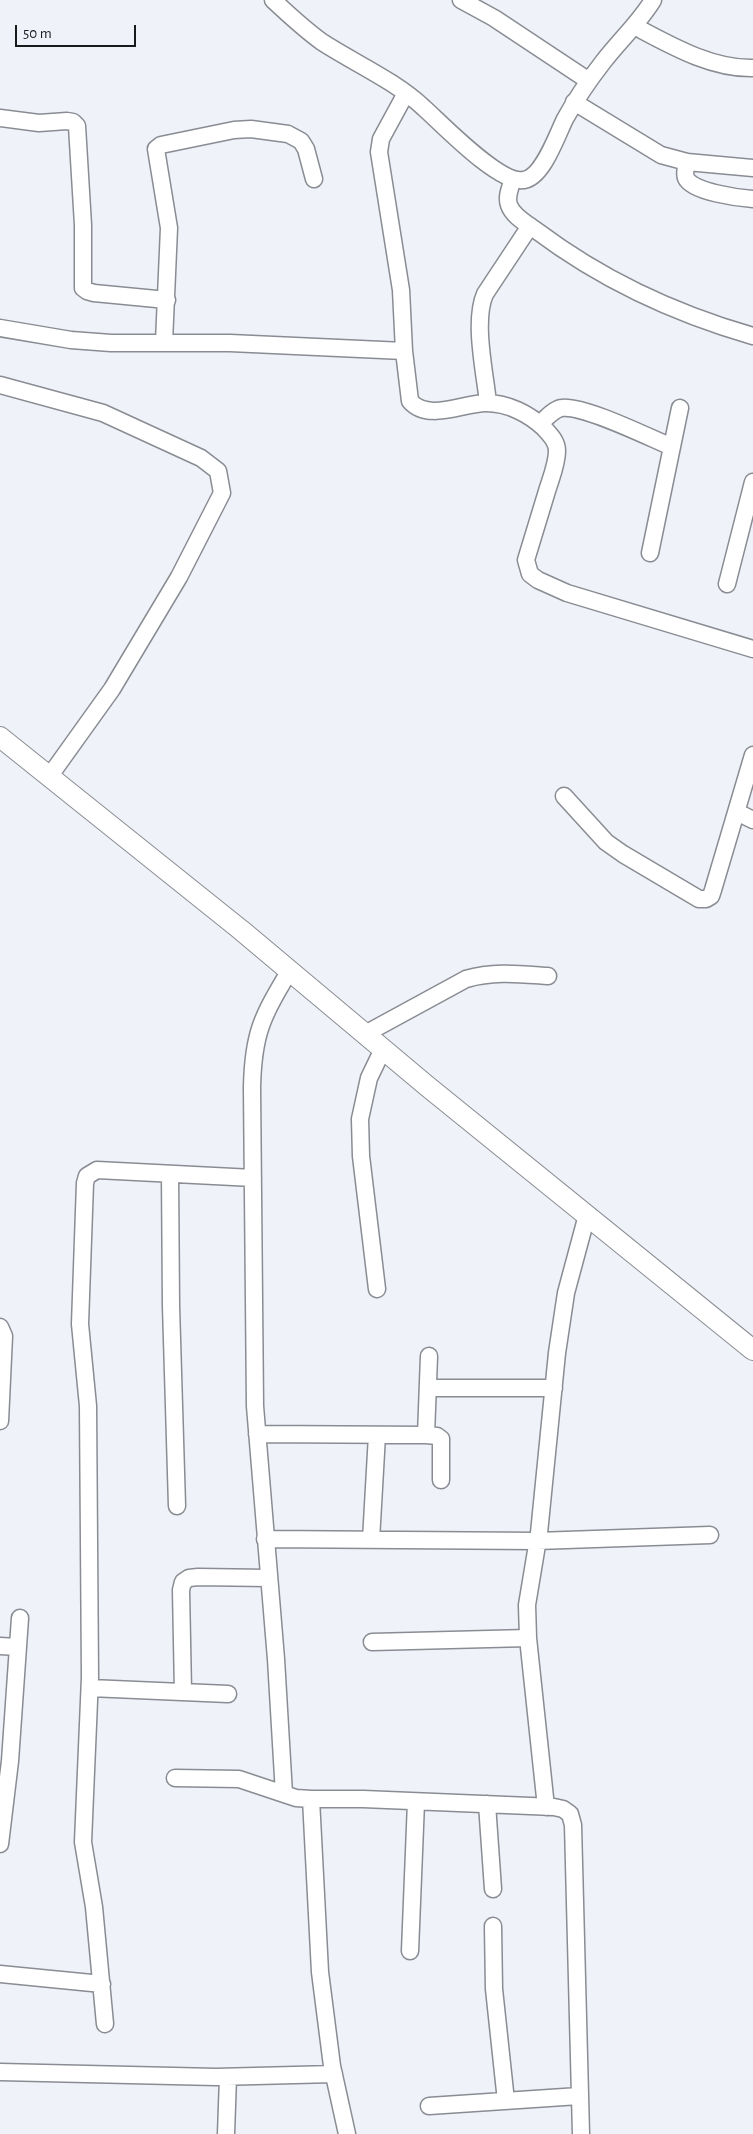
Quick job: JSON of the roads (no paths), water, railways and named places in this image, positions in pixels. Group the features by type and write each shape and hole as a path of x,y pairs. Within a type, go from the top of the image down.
{"main road":[{"path":"0,737 290,970 383,1049 753,1350"}],"street":[{"path":"273,0 304,29 406,93 483,160 502,174 512,179 524,180 533,176 543,163 574,102 603,61 634,26 653,0"},
{"path":"461,0 494,18 589,81"},
{"path":"634,26 669,44 728,67 753,68"},
{"path":"406,93 381,139 379,152 401,290 404,351 410,401 416,408 440,410 488,402 504,405 527,414 540,424 555,441 557,448 554,469 526,560 530,574 567,593 753,649"},
{"path":"574,102 656,152 687,162 753,168"},
{"path":"0,118 39,123 67,121 73,122 77,126 83,225 83,288 94,293 166,300"},
{"path":"164,342 169,228 156,149 161,145 234,130 251,129 288,134 301,141 306,149 314,179"},
{"path":"687,162 685,173 686,179 690,183 718,193 753,199"},
{"path":"512,179 508,193 509,205 515,214 583,261 638,292 670,307 715,325 753,336"},
{"path":"488,402 480,323 481,303 530,226"},
{"path":"0,328 71,340 111,343 230,342 404,351"},
{"path":"0,385 103,413 201,458 218,471 222,493 178,577 112,689 49,777"},
{"path":"540,424 559,408 568,407 605,419 672,447"},
{"path":"650,553 680,408"},
{"path":"727,584 753,482"},
{"path":"564,796 606,842 699,899 706,899 711,896 713,890 753,755"},
{"path":"737,812 753,820"},
{"path":"284,1794 257,1434 252,1078 255,1040 267,1009 290,970"},
{"path":"365,1034 466,979 483,974 501,973 548,976"},
{"path":"377,1289 361,1156 360,1119 369,1078 383,1049"},
{"path":"105,2024 94,1907 83,1842 90,1688 88,1406 80,1324 86,1183 88,1176 97,1170 253,1178"},
{"path":"170,1174 171,1306 177,1506"},
{"path":"546,1807 528,1638 527,1605 537,1541 566,1293 587,1215"},
{"path":"0,1327 4,1336 0,1421"},
{"path":"426,1434 429,1356"},
{"path":"428,1388 554,1388"},
{"path":"257,1434 426,1434 437,1436 441,1439 440,1480"},
{"path":"371,1540 377,1434"},
{"path":"265,1539 537,1541 710,1536"},
{"path":"183,1692 181,1590 183,1582 189,1578 198,1577 268,1578"},
{"path":"0,1844 10,1761 20,1618"},
{"path":"372,1642 528,1638"},
{"path":"0,1646 17,1647"},
{"path":"90,1688 228,1694"},
{"path":"175,1778 239,1779 284,1794 311,1799 546,1807 563,1809 570,1814 573,1825 581,2134"},
{"path":"311,1799 320,1972 326,2030 346,2134"},
{"path":"410,1951 416,1802"},
{"path":"487,1804 493,1890"},
{"path":"493,1926 493,1972 506,2101"},
{"path":"0,1974 102,1984"},
{"path":"0,2072 228,2077 334,2074"},
{"path":"226,2134 228,2077"},
{"path":"429,2106 579,2096"}]}
